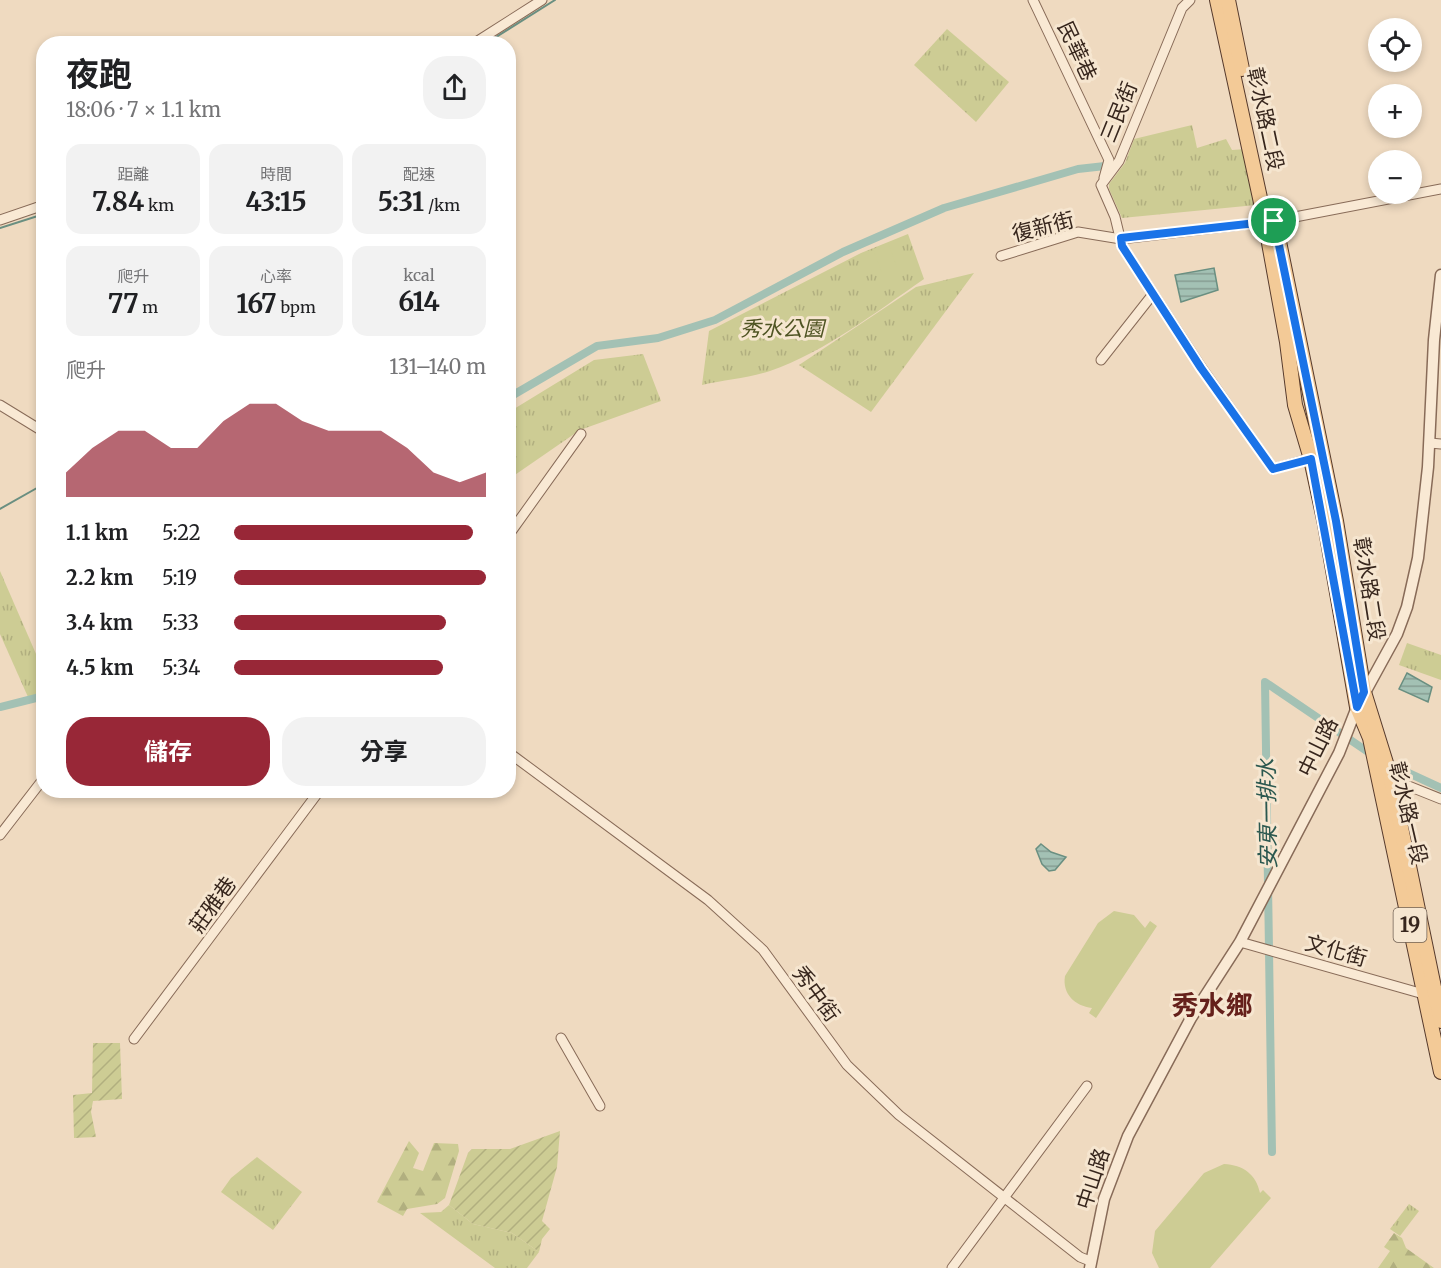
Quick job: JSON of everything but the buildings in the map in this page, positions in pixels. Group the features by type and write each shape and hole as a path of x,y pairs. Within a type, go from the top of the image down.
{"main road":[{"name":"彰水路二段","path":"1217,0 1271,221"},
{"name":"彰水路二段","path":"1228,0 1364,692"},
{"name":"彰水路二段","path":"1330,523 1357,707"},
{"name":"彰水路一段","path":"1364,692 1383,746 1386,777 1441,1021"},
{"name":"彰水路一段","path":"1357,707 1386,777"},
{"name":"彰水路一段","path":"1434,997 1441,1072"}],"street":[{"path":"486,36 542,0"},
{"name":"民華巷","path":"1033,0 1109,160 1101,185"},
{"name":"三民街","path":"1101,185 1119,161 1178,17 1190,0"},
{"path":"1101,185 1122,246 1201,368 1273,469 1317,457"},
{"name":"復新街","path":"1001,256 1078,232 1121,238 1271,221 1441,189"},
{"path":"0,220 36,208"},
{"name":"中山路","path":"1090,1265 1104,1199 1128,1136 1191,1018 1240,942 1340,753 1364,692 1397,634 1414,586 1436,443 1441,281"},
{"path":"1101,360 1153,294"},
{"path":"0,405 36,427"},
{"path":"516,525 581,434"},
{"name":"秀中街","path":"516,758 708,900 763,950 848,1065 899,1115 1090,1265"},
{"path":"1386,777 1441,799"},
{"path":"0,835 36,788"},
{"name":"莊雅巷","path":"134,1039 314,798"},
{"name":"文化街","path":"1240,942 1434,997"},
{"path":"561,1038 600,1106"},
{"path":"952,1268 1087,1086"}],"green space":[{"path":"947,29 1009,82 976,122 914,65"},
{"path":"1192,125 1197,148 1226,139 1232,150 1246,149 1256,205 1122,218 1109,184 1125,163 1134,139"},
{"name":"秀水公園","path":"908,234 924,279 850,330 811,353 770,371 702,385 709,331 861,253"},
{"path":"888,243 897,267 882,273 873,249"},
{"path":"974,273 871,412 799,365 916,287"},
{"path":"643,354 661,401 580,430 516,474 516,408 594,360"},
{"path":"0,571 36,654 36,695 28,697 0,634"},
{"path":"1407,643 1441,655 1441,680 1399,665"},
{"path":"1114,911 1134,915 1145,928 1150,921 1157,926 1096,1018 1089,1013 1092,1008 1080,1005 1068,994 1065,976 1098,923"},
{"path":"93,1043 120,1043 122,1099 93,1101 91,1112 96,1137 74,1138 73,1095 92,1093"},
{"path":"560,1131 557,1167 542,1221 550,1229 542,1239 539,1252 512,1233 473,1224 449,1205 468,1153 472,1149 510,1149"},
{"path":"409,1141 419,1153 413,1168 423,1171 434,1143 458,1144 459,1151 445,1198 437,1204 407,1209 403,1216 377,1202"},
{"path":"257,1157 302,1192 273,1230 221,1192 231,1178"},
{"path":"1224,1164 1237,1166 1248,1172 1260,1193 1263,1190 1271,1198 1210,1268 1159,1268 1152,1253 1155,1231 1204,1173"},
{"path":"1409,1204 1419,1211 1400,1236 1390,1229"},
{"path":"449,1205 473,1224 512,1233 539,1252 527,1268 495,1268 420,1213 441,1212"},
{"path":"1394,1233 1402,1238 1406,1248 1434,1268 1378,1268 1390,1251 1384,1247"}],"shaded area":[{"path":"1214,268 1218,290 1181,302 1175,275"},
{"path":"1407,673 1432,687 1428,702 1399,689"},
{"path":"1041,844 1051,852 1066,857 1055,870 1049,871 1042,864 1036,849"}],"waterway":[{"path":"498,36 555,0"},
{"path":"516,393 597,346 658,338 715,320 843,252 944,208 1078,169 1105,166"},
{"path":"0,228 36,217"},
{"path":"0,509 36,489"},
{"name":"安東一排水","path":"1272,1152 1265,682 1374,756"},
{"path":"0,707 36,698"},
{"name":"安東一排水","path":"1387,763 1441,788"}],"district":[{"name":"秀水鄉","path":"1212,1006"}],"route":[{"path":"1274,221 1336,521 1364,692 1357,707 1325,524 1311,459 1273,469 1201,368 1122,246 1121,238 1274,221"}]}
